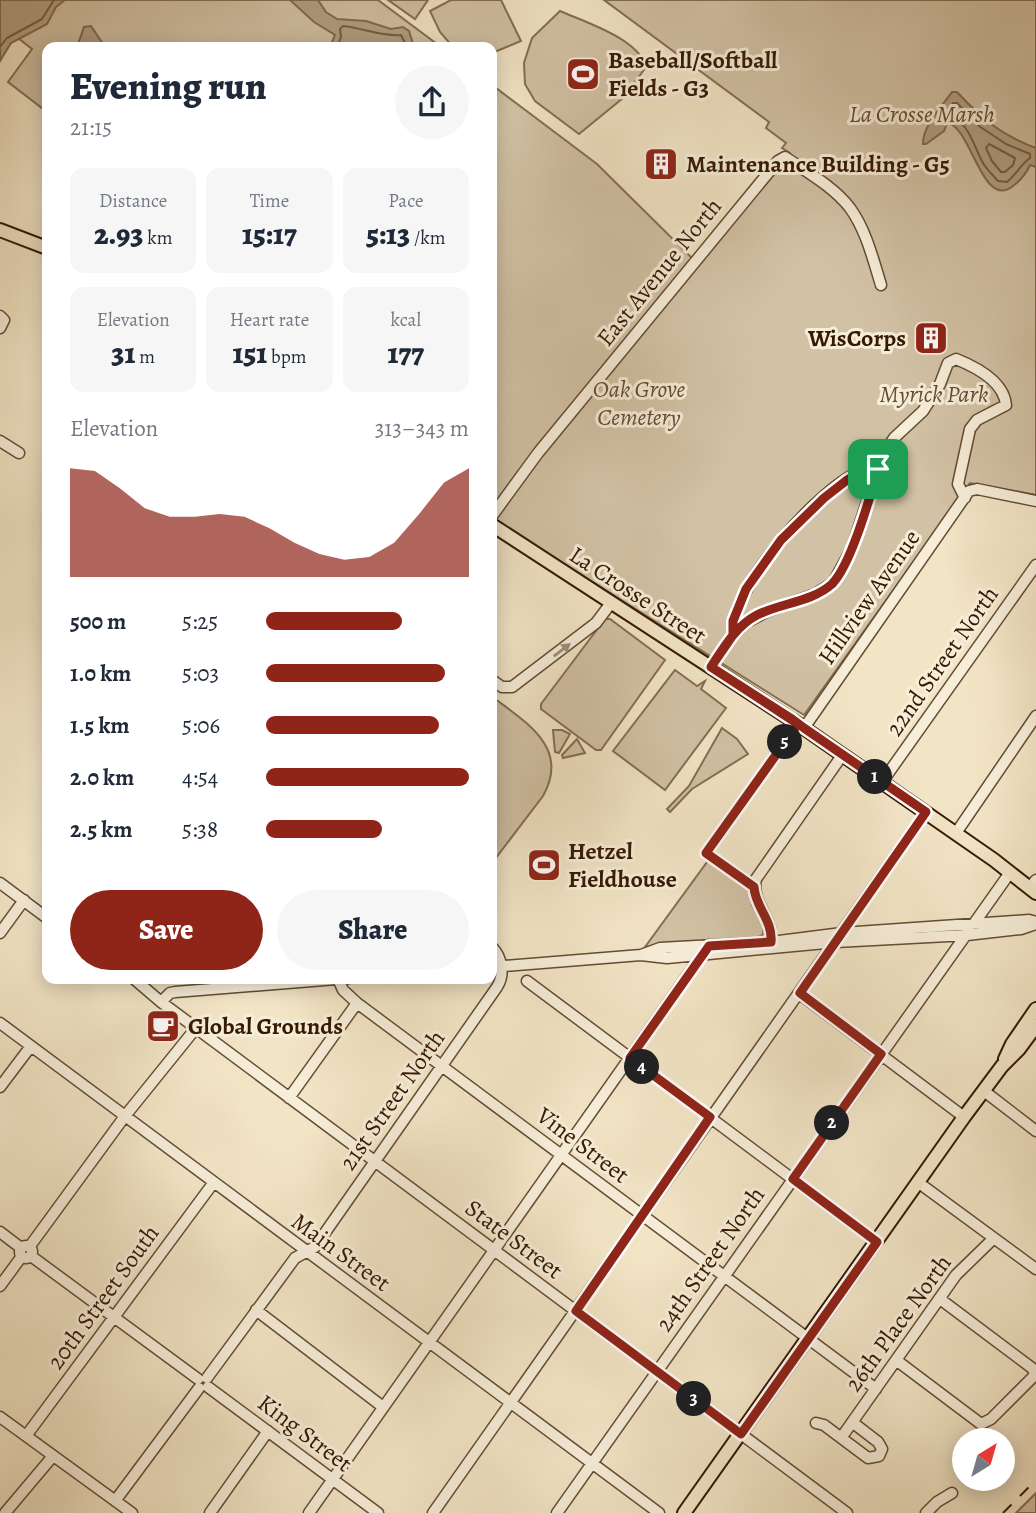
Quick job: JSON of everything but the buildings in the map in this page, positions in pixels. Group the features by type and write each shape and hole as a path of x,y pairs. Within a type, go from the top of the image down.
{"main road":[{"path":"0,230 42,246"},
{"name":"La Crosse Street","path":"497,528 843,754 994,860 1009,874 1036,884"},
{"path":"994,860 1013,868 1036,884"},
{"path":"1002,1066 1012,1044 1036,1009"},
{"path":"684,1513 964,1117 1036,1026"}],"street":[{"name":"East Avenue North","path":"497,509 538,453 778,161 785,157 836,194 851,210 866,240 881,285"},
{"path":"711,667 733,635 757,615 815,594 833,583 852,548 889,444 923,411 940,384 948,363 956,359 996,383 1004,393 1006,405 977,420 970,429 958,484 967,494 977,489 1036,501"},
{"path":"0,441 19,453"},
{"path":"733,635 733,621 739,603 754,576 781,540 824,498 847,480 862,471 878,469"},
{"name":"Hillview Avenue","path":"754,887 706,853 801,726 967,494"},
{"name":"22nd Street North","path":"883,782 1036,565"},
{"path":"497,683 506,688 512,687 596,624 611,603"},
{"path":"956,833 1036,716"},
{"path":"769,945 771,928 756,900 754,887 759,872 843,754"},
{"path":"433,1513 926,812"},
{"name":"24th Street North","path":"557,1513 1009,874"},
{"path":"0,883 42,914"},
{"path":"0,933 24,900"},
{"path":"497,966 641,955 667,958 706,950 975,923 1028,920 1036,923"},
{"path":"839,937 967,935 1029,928 1036,923"},
{"path":"309,1513 706,950"},
{"name":"21st Street North","path":"115,1501 295,1258 315,1247 501,982 497,969"},
{"path":"527,981 877,1242"},
{"name":"State Street","path":"133,984 197,1028 847,1513"},
{"name":"State Street","path":"140,984 158,1000"},
{"path":"158,1000 175,992 275,984"},
{"name":"Vine Street","path":"340,984 357,1003 876,1389"},
{"path":"800,993 964,1117"},
{"path":"289,1098 357,1003"},
{"name":"Main Street","path":"0,1023 659,1513"},
{"path":"0,1286 125,1116 197,1028"},
{"path":"0,1087 31,1046"},
{"path":"984,1091 1036,1131"},
{"name":"20th Street South","path":"26,1436 214,1182"},
{"path":"919,1183 1036,1269"},
{"name":"King Street","path":"0,1232 378,1513"},
{"name":"26th Place North","path":"841,1438 962,1267 994,1238"},
{"path":"896,1360 981,1424 991,1419 1035,1373 940,1299"},
{"path":"256,1310 383,1407"},
{"path":"0,1417 132,1513"},
{"path":"816,1423 824,1425 868,1458 879,1456 882,1449 878,1442 852,1422"},
{"path":"210,1513 268,1431"},
{"path":"5,1513 52,1456"},
{"path":"926,1513 952,1493"}],"green space":[{"path":"0,0 378,0 434,42 42,42 42,108 8,82 32,49 0,24"},
{"path":"388,0 428,0 415,19"},
{"path":"451,0 501,0 521,41 497,51 497,42 449,42 440,32 430,11"},
{"path":"604,0 1036,0 1036,495 970,483 804,715 497,522 497,89 597,164 697,263 790,153 782,148 786,143 766,128 769,122"},
{"name":"Baseball/Softball Fields - G3","path":"560,11 622,40 641,57 646,67 623,98 579,134 535,101 525,84 524,63 532,38"},
{"path":"605,619 610,619 665,660 601,750 596,750 541,709 541,704"},
{"path":"675,670 697,686 705,681 701,689 726,708 665,790 613,751"},
{"path":"497,701 533,729 549,752 550,780 543,796 497,856"},
{"path":"722,728 737,739 748,754 692,789 670,812 667,809 689,786"},
{"path":"553,730 570,734 559,753 555,752"},
{"path":"577,739 585,753 563,758 562,755"},
{"path":"710,858 748,888 752,905 764,924 763,935 755,938 645,947"},
{"path":"1036,1493 1036,1513 1016,1513"}],"water":[{"path":"0,0 65,0 56,7 47,24 11,43 0,61"},
{"path":"290,0 318,0 326,12 337,19 366,21 391,29 403,27 409,31 412,42 332,42 335,35 314,22"},
{"path":"91,26 102,42 79,42 84,27"},
{"path":"952,92 957,92 1002,132 1036,148 1036,167 1030,165 1013,186 1002,191 993,187 985,178 955,127 947,123 944,131 923,144 929,124"}],"railway":[{"path":"1003,1513 1036,1480"}],"place":[{"name":"Baseball/Softball Fields - G3","path":"583,74"},
{"name":"Maintenance Building - G5","path":"661,164"},
{"name":"WisCorps","path":"931,338"},
{"name":"Hetzel Fieldhouse","path":"544,865"},
{"name":"Global Grounds","path":"163,1026"}],"route":[{"path":"878,469 852,548 833,583 794,603 757,615 733,635 716,660 711,667 798,724 706,853 754,887 756,900 771,928 771,942 709,946 630,1058 710,1117 576,1311 741,1434 877,1242 793,1179 881,1054 800,993 926,812 792,719 711,667 733,635 733,621 746,589 781,540 824,498 847,480 862,471 878,469"}],"park label":[{"name":"La Crosse Marsh","path":"922,114"},
{"name":"Myrick Park","path":"934,394"},
{"name":"Oak Grove Cemetery","path":"639,403"}]}
